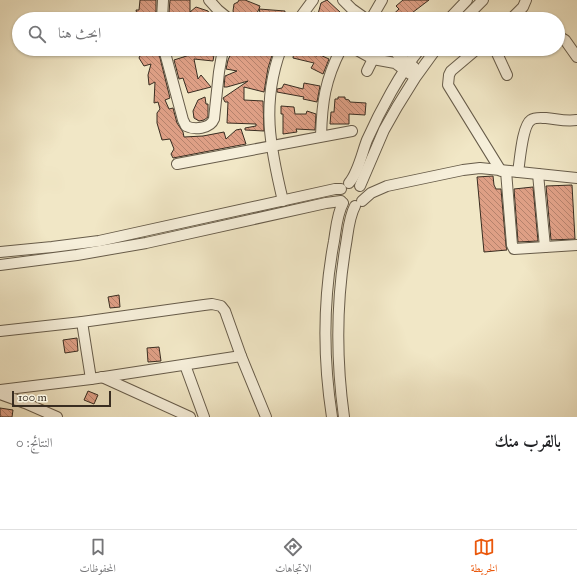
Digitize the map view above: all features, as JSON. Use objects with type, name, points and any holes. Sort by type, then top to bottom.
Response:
[{"type":"street","points":[[163,12],[164,0]]},
{"type":"street","points":[[209,0],[220,12]]},
{"type":"street","points":[[304,12],[313,0]]},
{"type":"street","points":[[343,0],[356,12]]},
{"type":"street","points":[[375,12],[382,0]]},
{"type":"street","points":[[455,12],[467,0]]},
{"type":"street","points":[[471,12],[483,0]]},
{"type":"street","points":[[519,12],[526,0]]},
{"type":"street","points":[[565,41],[577,57]]},
{"type":"street","points":[[166,56],[183,120],[186,126],[193,128],[211,124],[214,120],[218,72],[221,56]]},
{"type":"street","points":[[279,56],[270,90],[269,116],[270,146],[283,201]]},
{"type":"street","points":[[321,136],[323,99],[332,67],[338,56]]},
{"type":"street","points":[[368,56],[373,59],[387,61],[407,67],[417,74]]},
{"type":"street","points":[[387,61],[390,56]]},
{"type":"street","points":[[399,56],[407,67]]},
{"type":"street","points":[[332,417],[326,353],[326,310],[330,263],[342,202],[340,195],[345,186],[354,177],[379,115],[415,56]]},
{"type":"street","points":[[344,417],[338,356],[338,306],[347,235],[358,203],[363,196],[360,187],[384,130],[417,74],[431,56]]},
{"type":"street","points":[[469,56],[449,75],[448,85],[504,171],[513,248],[516,250],[577,245]]},
{"type":"street","points":[[499,56],[507,75]]},
{"type":"street","points":[[367,71],[373,59]]},
{"type":"street","points":[[518,172],[525,130],[531,120],[536,118],[568,121],[577,120]]},
{"type":"street","points":[[177,164],[352,131]]},
{"type":"street","points":[[0,252],[98,241],[345,186],[357,184],[360,187],[387,186],[463,170],[480,168],[577,178]]},
{"type":"street","points":[[538,174],[545,248]]},
{"type":"street","points":[[0,266],[146,243],[326,202],[342,202],[348,206],[358,203],[371,193],[387,186]]},
{"type":"street","points":[[0,332],[197,306],[218,305],[225,311],[241,356],[266,417]]},
{"type":"street","points":[[82,322],[91,379]]},
{"type":"street","points":[[0,390],[91,379],[241,356]]},
{"type":"street","points":[[185,365],[204,417]]},
{"type":"street","points":[[102,377],[190,417]]},
{"type":"street","points":[[0,394],[57,417]]},
{"type":"building","points":[[140,0],[156,0],[156,12],[136,12],[136,10],[139,10]]},
{"type":"building","points":[[170,0],[190,0],[190,12],[169,12]]},
{"type":"building","points":[[239,0],[245,0],[260,6],[258,12],[233,12],[234,4]]},
{"type":"building","points":[[327,0],[340,12],[319,12],[321,3]]},
{"type":"building","points":[[403,0],[429,0],[413,12],[396,12],[399,9],[396,6]]},
{"type":"building","points":[[196,7],[208,12],[190,12]]},
{"type":"building","points":[[259,9],[285,11],[285,12],[260,12]]},
{"type":"building","points":[[140,56],[160,56],[170,98],[165,100],[169,109],[173,108],[177,123],[183,132],[184,137],[203,136],[224,132],[226,139],[236,130],[241,129],[246,144],[173,158],[171,154],[174,149],[170,139],[162,140],[157,123],[157,113],[160,109],[158,102],[154,103],[155,82],[149,85],[148,75],[151,64],[144,66],[139,58]]},
{"type":"building","points":[[187,56],[214,56],[213,61],[194,59],[198,79],[201,75],[211,87],[188,93],[183,78],[179,79],[174,60]]},
{"type":"building","points":[[230,56],[272,56],[264,92],[244,87],[244,100],[263,101],[264,131],[245,130],[245,128],[256,126],[256,124],[227,123],[228,102],[225,102],[223,98],[248,81],[224,87],[225,76],[237,71],[226,69]]},
{"type":"building","points":[[293,56],[322,56],[329,59],[323,74],[311,68],[314,63],[293,58]]},
{"type":"building","points":[[304,83],[320,86],[317,102],[303,99],[304,97],[277,92],[277,89],[282,88],[284,84],[303,89]]},
{"type":"building","points":[[205,97],[206,104],[208,104],[208,117],[199,121],[194,118],[193,111],[198,100]]},
{"type":"building","points":[[338,97],[345,97],[345,99],[349,100],[350,102],[366,103],[365,115],[349,114],[349,124],[330,124],[331,112],[334,112],[335,99],[338,99]]},
{"type":"building","points":[[281,106],[294,107],[295,114],[306,114],[307,111],[316,114],[315,130],[296,129],[297,132],[283,134],[283,114],[281,114]]},
{"type":"building","points":[[493,176],[496,189],[501,189],[507,250],[484,252],[477,177]]},
{"type":"building","points":[[572,185],[575,239],[551,240],[546,186]]},
{"type":"building","points":[[533,187],[538,241],[518,242],[514,189]]},
{"type":"building","points":[[119,295],[120,307],[110,308],[108,297]]},
{"type":"building","points":[[77,338],[78,351],[65,353],[63,340]]},
{"type":"building","points":[[159,347],[161,361],[148,362],[147,348]]},
{"type":"building","points":[[88,391],[98,395],[94,404],[84,400]]},
{"type":"building","points":[[0,408],[13,410],[12,417],[0,417]]}]
